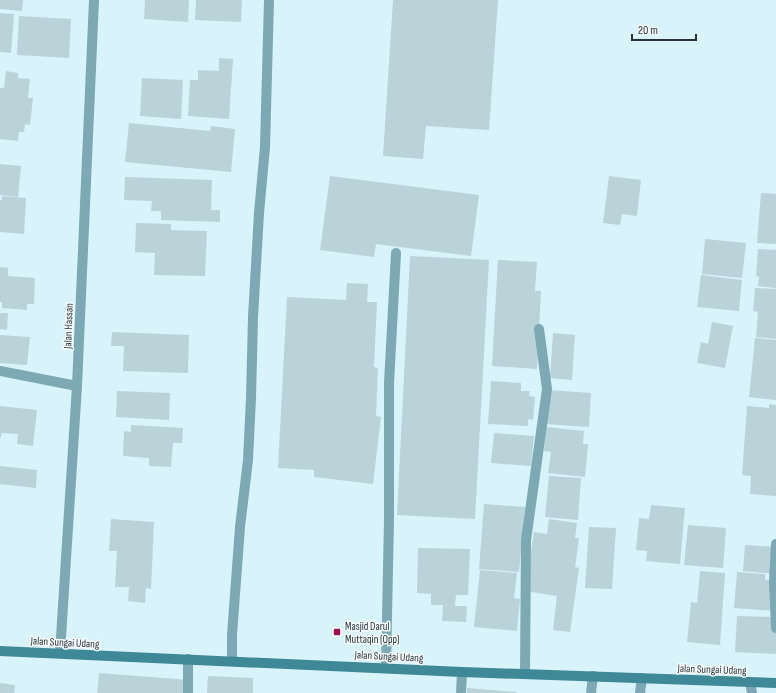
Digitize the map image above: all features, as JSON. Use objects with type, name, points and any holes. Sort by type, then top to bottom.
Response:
[{"type":"street","name":"Jalan Hassan","points":[[60,653],[77,386],[94,0]]},
{"type":"street","points":[[232,661],[232,635],[240,527],[248,460],[256,272],[265,148],[269,0]]},
{"type":"street","points":[[386,667],[390,519],[389,383],[396,253]]},
{"type":"street","points":[[525,673],[526,540],[547,388],[539,330]]},
{"type":"street","points":[[0,371],[77,386]]},
{"type":"street","points":[[776,544],[774,581],[776,628]]},
{"type":"street","name":"Jalan Sungai Udang","points":[[0,651],[386,667],[462,672],[525,673],[776,683]]},
{"type":"street","points":[[188,659],[188,693]]},
{"type":"street","points":[[460,693],[462,672]]},
{"type":"street","points":[[591,693],[593,676]]},
{"type":"street","points":[[640,693],[642,678]]},
{"type":"street","points":[[750,682],[752,693]]},
{"type":"building","points":[[0,0],[23,0],[22,11],[0,9]]},
{"type":"building","points":[[145,0],[189,0],[188,22],[144,19]]},
{"type":"building","points":[[196,0],[242,0],[241,22],[195,20]]},
{"type":"building","points":[[393,0],[498,0],[489,130],[426,126],[423,159],[383,156]]},
{"type":"building","points":[[0,13],[14,14],[11,53],[0,52]]},
{"type":"building","points":[[19,16],[71,19],[69,58],[17,55]]},
{"type":"building","points":[[219,58],[233,59],[229,119],[188,116],[190,80],[198,80],[198,70],[219,71]]},
{"type":"building","points":[[6,71],[18,73],[18,78],[30,79],[28,98],[33,98],[30,125],[25,124],[24,132],[19,132],[18,141],[0,139],[0,88],[4,88]]},
{"type":"building","points":[[142,78],[183,80],[181,119],[140,116]]},
{"type":"building","points":[[129,123],[210,131],[211,126],[235,129],[231,172],[125,162]]},
{"type":"building","points":[[0,164],[21,166],[18,197],[0,195]]},
{"type":"building","points":[[330,176],[479,195],[471,256],[376,244],[374,257],[320,250]]},
{"type":"building","points":[[609,176],[641,180],[637,216],[622,214],[620,225],[603,223]]},
{"type":"building","points":[[125,177],[212,180],[211,210],[220,210],[220,222],[161,220],[161,211],[151,211],[152,201],[124,200]]},
{"type":"building","points":[[761,193],[776,194],[776,244],[757,243]]},
{"type":"building","points":[[2,196],[26,198],[24,234],[0,232],[0,200],[2,200]]},
{"type":"building","points":[[136,223],[171,224],[171,230],[207,231],[205,276],[154,275],[155,253],[135,252]]},
{"type":"building","points":[[705,239],[746,243],[742,278],[702,274]]},
{"type":"building","points":[[758,249],[776,250],[776,288],[758,286],[759,277],[756,276]]},
{"type":"building","points":[[410,256],[489,260],[475,519],[397,515]]},
{"type":"building","points":[[498,260],[537,262],[535,291],[541,291],[537,369],[492,366]]},
{"type":"building","points":[[0,267],[8,268],[8,276],[35,278],[34,304],[27,304],[27,310],[2,308],[2,302],[0,302]]},
{"type":"building","points":[[701,275],[742,280],[739,311],[697,307]]},
{"type":"building","points":[[347,283],[368,284],[367,302],[377,302],[374,367],[378,368],[376,416],[381,417],[373,484],[314,477],[314,470],[278,468],[287,297],[346,300]]},
{"type":"building","points":[[755,288],[776,289],[776,339],[756,337],[758,312],[753,311]]},
{"type":"building","points":[[0,313],[8,313],[7,330],[0,329]]},
{"type":"building","points":[[712,322],[733,326],[725,368],[697,363],[701,342],[708,344]]},
{"type":"building","points":[[112,332],[189,335],[188,373],[123,371],[124,346],[111,346]]},
{"type":"building","points":[[553,333],[575,335],[572,380],[550,378]]},
{"type":"building","points":[[0,335],[30,337],[27,365],[0,363]]},
{"type":"building","points":[[755,338],[776,340],[776,400],[749,397]]},
{"type":"building","points":[[491,381],[521,383],[521,391],[530,391],[529,396],[535,397],[533,420],[528,419],[528,426],[488,424]]},
{"type":"building","points":[[548,390],[591,393],[589,427],[545,424]]},
{"type":"building","points":[[117,391],[170,393],[169,420],[116,417]]},
{"type":"building","points":[[769,404],[776,405],[776,496],[750,494],[751,476],[742,475],[747,406],[769,408]]},
{"type":"building","points":[[0,406],[37,410],[33,446],[17,444],[18,434],[2,433],[0,439]]},
{"type":"building","points":[[131,425],[183,428],[182,443],[173,443],[171,467],[149,466],[149,458],[123,456],[124,431],[131,432]]},
{"type":"building","points":[[546,427],[584,431],[583,444],[588,444],[585,477],[548,473],[551,452],[544,451]]},
{"type":"building","points":[[494,433],[534,436],[531,466],[491,463]]},
{"type":"building","points":[[0,466],[37,470],[36,488],[0,484]]},
{"type":"building","points":[[549,476],[581,478],[578,520],[545,517]]},
{"type":"building","points":[[484,504],[525,507],[519,572],[479,569]]},
{"type":"building","points":[[651,505],[685,508],[680,564],[646,561],[647,551],[636,550],[639,518],[649,519]]},
{"type":"building","points":[[111,519],[154,522],[151,589],[146,588],[145,603],[128,601],[129,587],[115,587],[117,551],[109,551]]},
{"type":"building","points":[[549,519],[577,523],[575,538],[579,538],[575,567],[579,568],[570,632],[553,630],[557,596],[525,591],[534,532],[547,534]]},
{"type":"building","points":[[688,525],[726,528],[723,568],[684,565]]},
{"type":"building","points":[[589,527],[616,528],[612,589],[585,588]]},
{"type":"building","points":[[745,545],[776,547],[776,574],[743,571]]},
{"type":"building","points":[[418,548],[470,549],[468,595],[456,595],[455,606],[467,606],[466,622],[442,621],[443,605],[431,605],[431,594],[417,593]]},
{"type":"building","points":[[480,570],[517,573],[514,598],[520,599],[517,631],[474,627]]},
{"type":"building","points":[[700,571],[725,573],[720,645],[687,642],[691,602],[697,603]]},
{"type":"building","points":[[737,572],[765,574],[765,580],[776,580],[776,611],[734,608]]},
{"type":"building","points":[[737,616],[776,617],[776,654],[735,652]]},
{"type":"building","points":[[99,673],[189,680],[188,693],[97,693]]},
{"type":"building","points":[[208,676],[253,678],[253,693],[207,693]]},
{"type":"building","points":[[0,683],[15,685],[14,693],[0,693]]},
{"type":"building","points":[[467,688],[517,692],[517,693],[467,693]]},
{"type":"place","name":"Masjid Darul Muttaqin (Opp)","points":[[337,632]]}]
